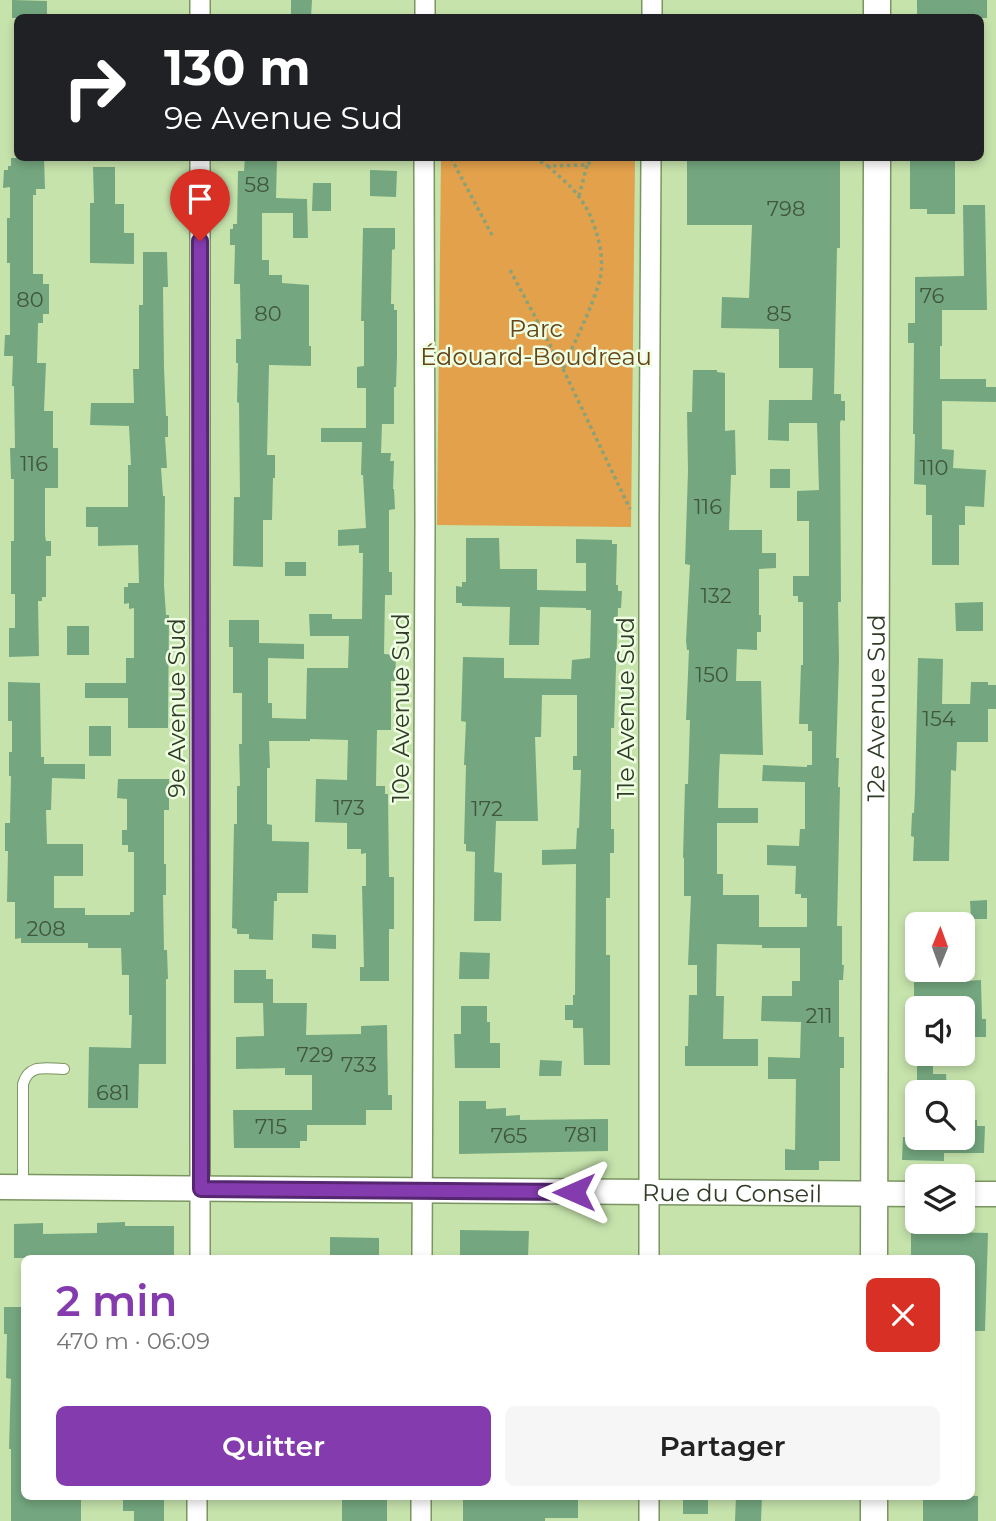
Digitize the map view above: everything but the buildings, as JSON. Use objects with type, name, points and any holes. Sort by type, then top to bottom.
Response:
[{"type":"main road","name":"12e Avenue Sud","points":[[874,1255],[877,161]]},
{"type":"main road","points":[[874,1500],[874,1521]]},
{"type":"street","name":"9e Avenue Sud","points":[[200,161],[200,1255]]},
{"type":"street","name":"10e Avenue Sud","points":[[422,1255],[425,161]]},
{"type":"street","name":"11e Avenue Sud","points":[[649,1255],[651,161]]},
{"type":"street","name":"Rue du Conseil","points":[[11,1187],[905,1194]]},
{"type":"street","points":[[975,1194],[996,1194]]},
{"type":"street","points":[[197,1500],[197,1521]]},
{"type":"street","points":[[421,1500],[421,1521]]},
{"type":"street","points":[[649,1500],[649,1521]]},
{"type":"lane","points":[[11,1187],[25,1076],[35,1069],[64,1069]]},
{"type":"path","points":[[453,161],[492,234]]},
{"type":"path","points":[[539,161],[579,196],[598,238],[600,277],[563,369]]},
{"type":"path","points":[[579,196],[587,165],[592,161]]},
{"type":"path","points":[[548,166],[587,165]]},
{"type":"path","points":[[510,270],[563,369],[631,511],[649,512]]},
{"type":"green space","name":"Parc Édouard-Boudreau","points":[[441,161],[635,161],[631,527],[437,525]]},
{"type":"route","points":[[200,241],[201,1189],[574,1192]]}]
